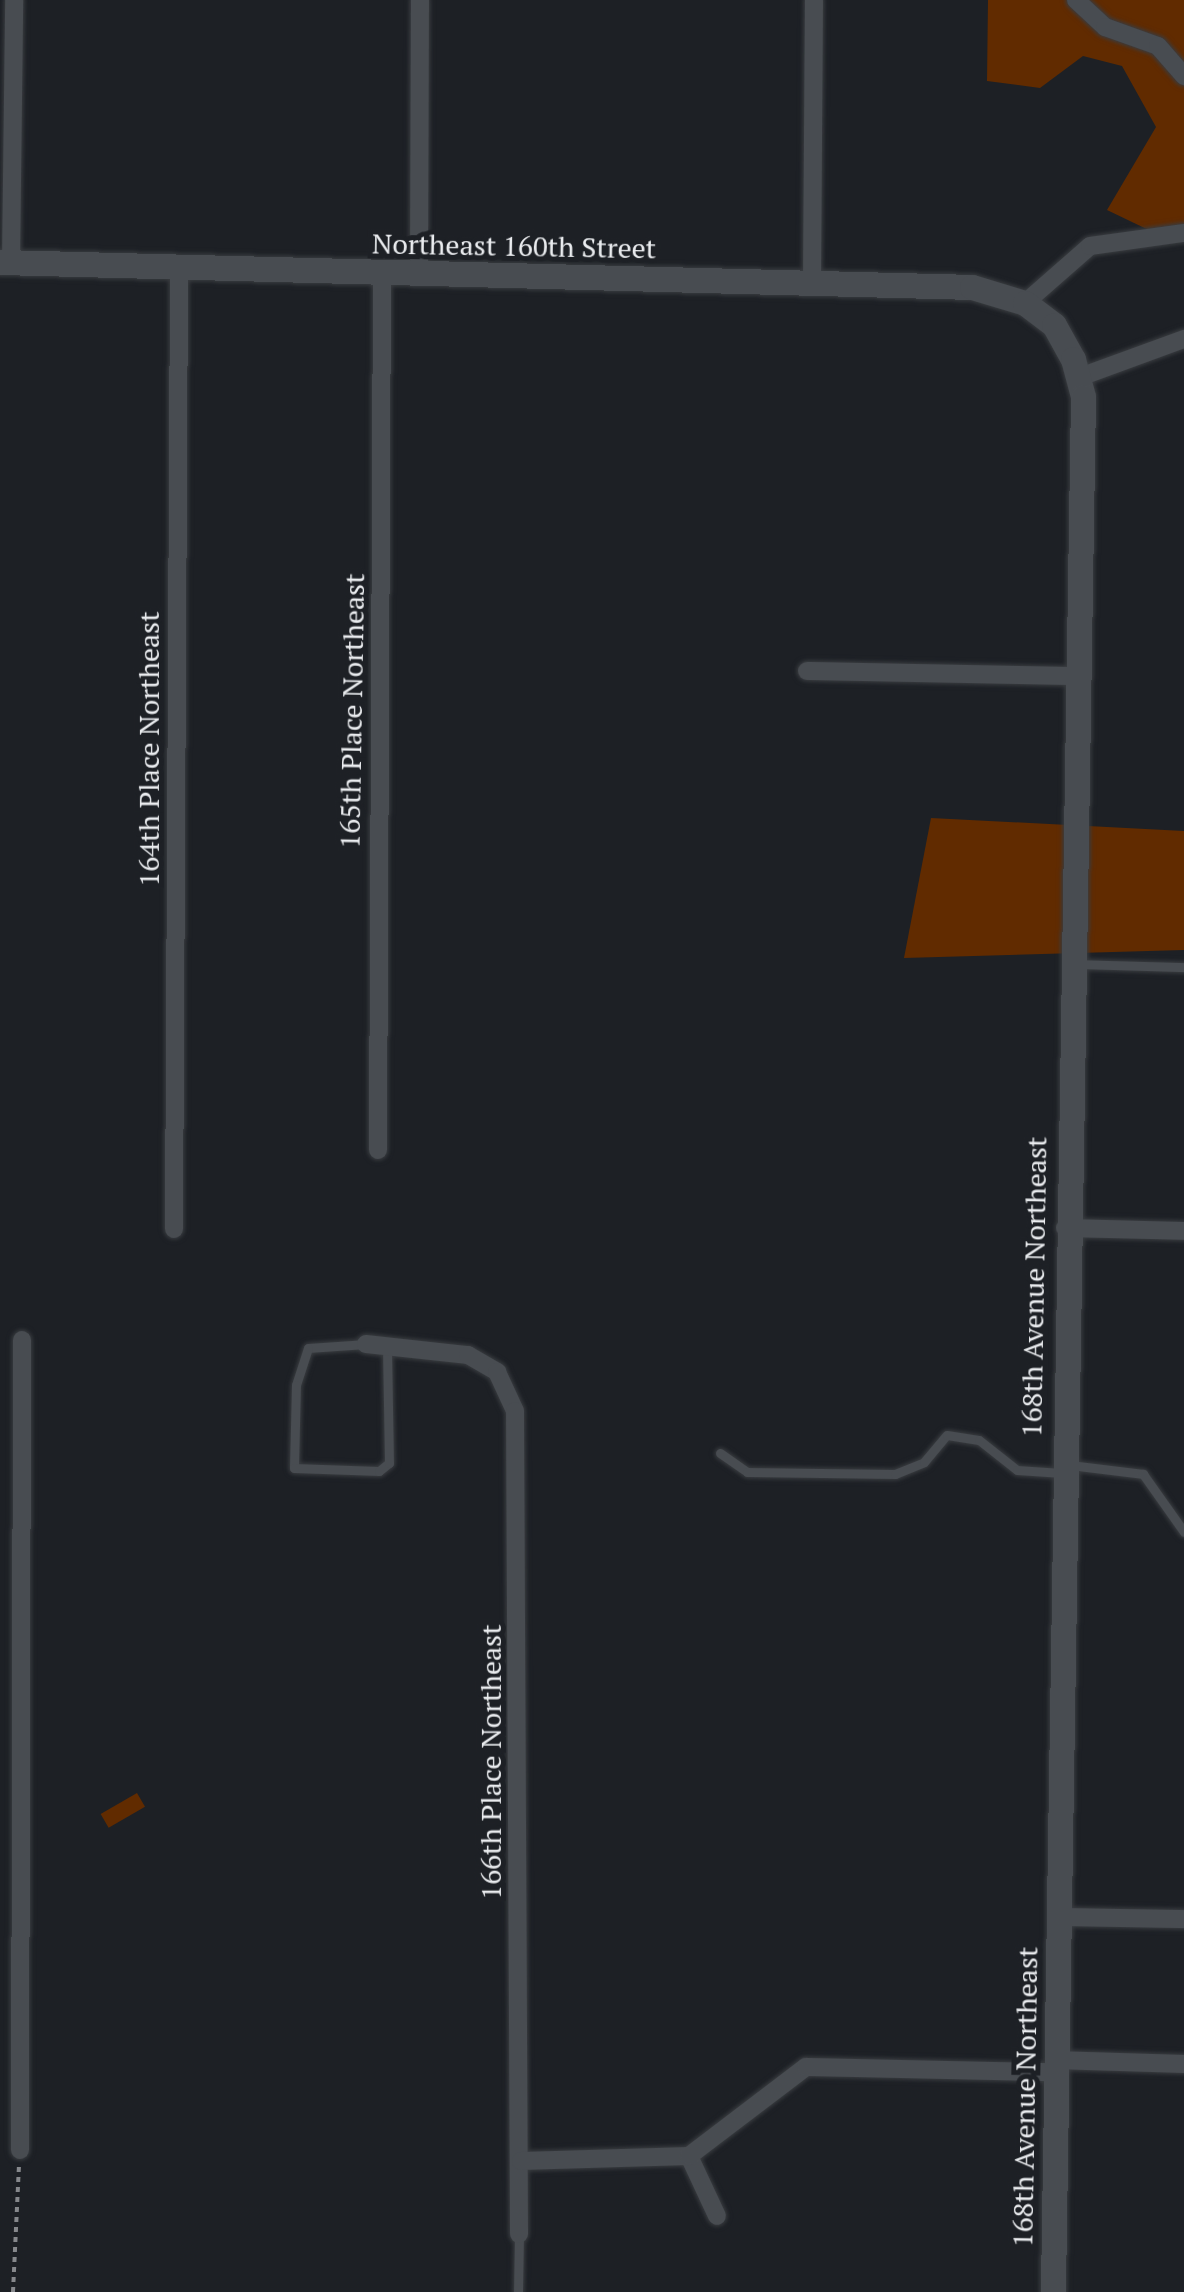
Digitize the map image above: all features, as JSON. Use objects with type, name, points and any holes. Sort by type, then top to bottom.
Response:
[{"type":"street","points":[[6,262],[14,0]]},
{"type":"street","points":[[419,272],[420,0]]},
{"type":"street","points":[[812,283],[814,0]]},
{"type":"street","points":[[1076,0],[1104,27],[1158,46],[1184,76]]},
{"type":"street","points":[[1025,303],[1090,246],[1184,233]]},
{"type":"street","name":"Northeast 160th Street","points":[[6,262],[179,270],[419,272],[972,287],[1025,303]]},
{"type":"street","name":"164th Place Northeast","points":[[174,1229],[179,270]]},
{"type":"street","name":"165th Place Northeast","points":[[378,1150],[382,273]]},
{"type":"street","name":"168th Avenue Northeast","points":[[1025,303],[1054,326],[1080,377],[1068,964],[1053,2292]]},
{"type":"street","points":[[1080,377],[1184,339]]},
{"type":"street","points":[[807,670],[1074,676]]},
{"type":"street","points":[[1065,1228],[1184,1231]]},
{"type":"street","points":[[20,2150],[9,1869],[22,1340]]},
{"type":"street","name":"166th Place Northeast","points":[[366,1344],[468,1354],[496,1372],[515,1411],[519,2234]]},
{"type":"street","points":[[1058,1917],[1184,1919]]},
{"type":"street","points":[[521,2160],[689,2156],[806,2066],[1184,2064]]},
{"type":"street","points":[[689,2156],[718,2216]]},
{"type":"lane","points":[[1068,964],[1184,967]]},
{"type":"lane","points":[[366,1344],[308,1348],[296,1385],[294,1468],[380,1471],[389,1463],[387,1344]]},
{"type":"lane","points":[[720,1452],[747,1472],[895,1474],[924,1462],[947,1435],[979,1440],[1017,1470],[1134,1469],[1184,1532]]},
{"type":"lane","name":"166th Place Northeast","points":[[518,2292],[519,2234]]},
{"type":"path","points":[[13,2292],[20,2150]]},
{"type":"shaded area","points":[[988,0],[1184,0],[1184,233],[1157,234],[1107,210],[1156,127],[1122,66],[1083,56],[1040,88],[987,81]]},
{"type":"shaded area","points":[[931,818],[1184,831],[1184,950],[904,958]]},
{"type":"shaded area","points":[[137,1793],[145,1807],[109,1828],[101,1814]]}]
